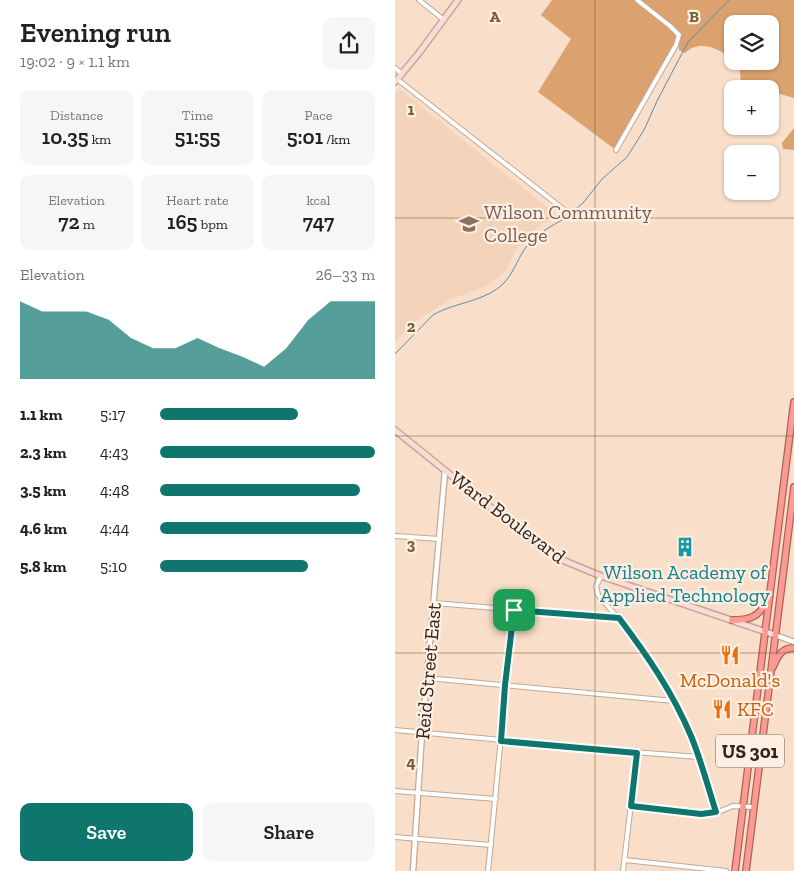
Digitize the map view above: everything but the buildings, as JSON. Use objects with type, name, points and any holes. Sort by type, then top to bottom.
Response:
[{"type":"highway","name":"US 301","points":[[735,871],[794,402]]},
{"type":"highway","name":"US 301","points":[[746,871],[794,487]]},
{"type":"highway","points":[[732,620],[747,619],[758,615],[769,596]]},
{"type":"highway","points":[[770,676],[780,653],[786,649],[794,648]]},
{"type":"main road","points":[[396,81],[458,0]]},
{"type":"main road","name":"Ward Boulevard","points":[[395,430],[536,542],[560,558],[601,576],[775,635]]},
{"type":"street","points":[[419,0],[444,20]]},
{"type":"street","points":[[616,150],[676,45],[679,35],[637,0]]},
{"type":"street","points":[[395,68],[402,74]]},
{"type":"street","points":[[396,81],[572,216]]},
{"type":"street","name":"Reid Street East","points":[[413,871],[422,733],[445,471]]},
{"type":"street","points":[[395,536],[440,539]]},
{"type":"street","points":[[601,576],[596,590],[651,661],[674,701],[699,757],[716,812]]},
{"type":"street","points":[[434,603],[619,618]]},
{"type":"street","points":[[488,871],[496,800],[505,685],[514,610]]},
{"type":"street","points":[[775,635],[794,642]]},
{"type":"street","points":[[427,678],[674,701]]},
{"type":"street","points":[[395,730],[501,741],[699,757]]},
{"type":"street","points":[[623,871],[637,753]]},
{"type":"street","points":[[395,791],[496,800]]},
{"type":"street","points":[[631,806],[701,814],[716,812],[733,806],[753,807]]},
{"type":"street","points":[[395,837],[491,845]]},
{"type":"street","points":[[625,860],[725,871]]},
{"type":"shaded area","points":[[552,0],[794,0],[794,98],[779,94],[779,80],[740,80],[739,70],[779,70],[779,15],[724,15],[724,54],[703,46],[691,49],[685,53],[679,50],[679,45],[616,150],[538,92],[571,39],[541,15]]},
{"type":"shaded area","name":"Wilson Community College","points":[[399,89],[556,214],[531,233],[517,248],[506,271],[487,286],[451,299],[417,320],[395,341],[395,93]]},
{"type":"shaded area","points":[[794,128],[794,150],[783,149],[782,143]]},
{"type":"waterway","points":[[572,212],[583,203],[602,179],[627,157],[644,130],[688,42],[729,0]]},
{"type":"waterway","points":[[395,354],[433,315],[488,294],[504,283],[532,240],[567,217]]},
{"type":"place","name":"Wilson Community College","points":[[469,224]]},
{"type":"place","name":"Wilson Academy of Applied Technology","points":[[685,547]]},
{"type":"place","name":"McDonald's","points":[[730,655]]},
{"type":"place","name":"KFC","points":[[722,709]]},
{"type":"route","points":[[514,610],[619,618],[655,667],[678,707],[699,757],[716,812],[701,814],[631,806],[637,753],[501,741],[505,685],[514,610]]}]
